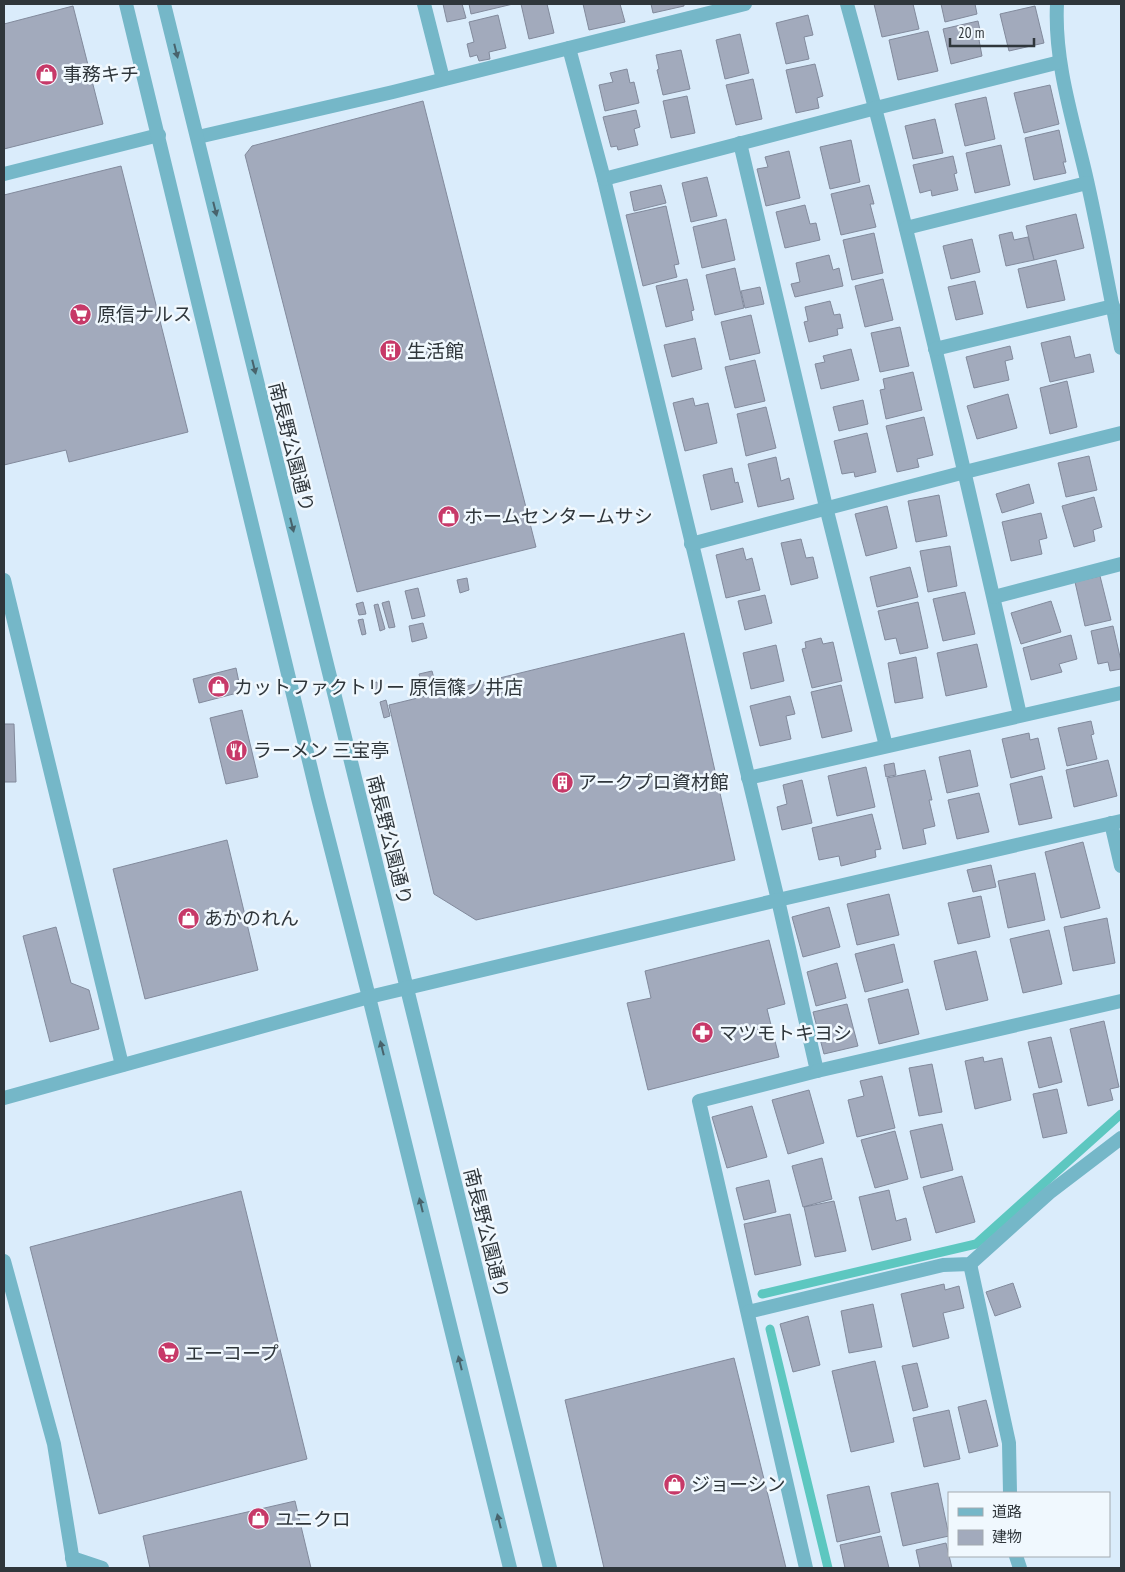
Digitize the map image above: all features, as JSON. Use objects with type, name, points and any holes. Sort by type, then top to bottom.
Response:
[{"type":"street","points":[[126,4],[311,769],[510,1568]]},
{"type":"street","name":"南長野公園通り","points":[[164,4],[550,1568]]},
{"type":"street","points":[[424,4],[443,79]]},
{"type":"street","points":[[198,137],[569,48],[727,6],[745,4]]},
{"type":"street","points":[[847,4],[876,108],[906,228],[965,472],[1020,715]]},
{"type":"street","points":[[1057,4],[1056,26],[1060,62],[1121,348]]},
{"type":"street","points":[[569,48],[604,179],[778,900],[817,1071]]},
{"type":"street","points":[[604,179],[1060,62]]},
{"type":"street","points":[[4,174],[159,135]]},
{"type":"street","points":[[740,143],[826,507],[886,746]]},
{"type":"street","points":[[906,228],[1087,183]]},
{"type":"street","points":[[935,348],[1113,306]]},
{"type":"street","points":[[691,544],[826,507],[1121,433]]},
{"type":"street","points":[[994,597],[1121,564]]},
{"type":"street","points":[[4,580],[122,1065]]},
{"type":"street","points":[[748,778],[1121,693]]},
{"type":"street","points":[[4,1098],[369,997],[1116,822],[1121,866]]},
{"type":"street","points":[[806,1568],[699,1101],[817,1071],[1121,1001]]},
{"type":"street","points":[[748,1312],[942,1265],[970,1264],[1049,1193],[1121,1138]]},
{"type":"street","points":[[4,1261],[54,1444],[73,1563],[102,1568]]},
{"type":"street","points":[[970,1264],[1009,1443],[1010,1492]]},
{"type":"building","points":[[443,4],[462,4],[466,18],[447,22]]},
{"type":"building","points":[[469,4],[513,4],[471,14]]},
{"type":"building","points":[[521,4],[547,4],[554,33],[529,39]]},
{"type":"building","points":[[583,4],[620,4],[625,22],[589,30]]},
{"type":"building","points":[[651,4],[684,4],[684,6],[653,13]]},
{"type":"building","points":[[874,4],[913,4],[919,29],[882,37]]},
{"type":"building","points":[[941,4],[975,4],[977,14],[945,22]]},
{"type":"building","name":"事務キチ","points":[[73,6],[103,124],[4,149],[4,24]]},
{"type":"building","points":[[1035,6],[1044,43],[1009,51],[1000,14]]},
{"type":"building","points":[[498,15],[506,48],[489,52],[490,59],[479,61],[477,55],[470,57],[467,44],[474,42],[469,22]]},
{"type":"building","points":[[808,15],[813,35],[804,37],[809,59],[786,64],[776,23]]},
{"type":"building","points":[[978,21],[982,39],[979,40],[982,56],[951,64],[943,29]]},
{"type":"building","points":[[928,31],[938,71],[898,80],[889,40]]},
{"type":"building","points":[[740,34],[749,73],[725,79],[716,40]]},
{"type":"building","points":[[681,50],[690,89],[663,95],[657,70],[659,69],[656,55]]},
{"type":"building","points":[[815,64],[823,96],[817,98],[819,108],[796,113],[786,70]]},
{"type":"building","points":[[627,69],[630,83],[634,82],[639,103],[605,111],[599,85],[613,82],[610,73]]},
{"type":"building","points":[[753,79],[762,119],[736,125],[726,85]]},
{"type":"building","points":[[1050,85],[1059,124],[1024,133],[1014,93]]},
{"type":"building","points":[[687,96],[695,133],[671,138],[663,101]]},
{"type":"building","points":[[986,97],[995,139],[965,146],[955,104]]},
{"type":"building","name":"生活館","points":[[423,101],[536,547],[357,592],[245,155],[252,146]]},
{"type":"building","points":[[636,110],[640,127],[634,129],[638,145],[618,150],[617,146],[611,147],[603,117]]},
{"type":"building","points":[[935,119],[943,153],[913,159],[905,126]]},
{"type":"building","points":[[1059,130],[1066,162],[1063,162],[1066,173],[1034,180],[1025,138]]},
{"type":"building","points":[[851,140],[860,182],[830,189],[820,147]]},
{"type":"building","points":[[1001,145],[1010,185],[975,193],[966,153]]},
{"type":"building","points":[[789,151],[800,198],[766,206],[757,169],[768,167],[765,157]]},
{"type":"building","points":[[953,156],[957,173],[954,174],[958,190],[932,196],[931,190],[920,193],[913,165]]},
{"type":"building","name":"原信ナルス","points":[[121,166],[188,432],[69,462],[66,450],[4,465],[4,195]]},
{"type":"building","points":[[707,177],[717,216],[691,222],[682,183]]},
{"type":"building","points":[[661,185],[666,203],[634,211],[630,192]]},
{"type":"building","points":[[869,185],[874,204],[870,204],[876,227],[841,235],[831,194]]},
{"type":"building","points":[[805,205],[810,224],[816,223],[820,240],[785,248],[776,212]]},
{"type":"building","points":[[666,206],[679,264],[674,265],[677,277],[643,286],[626,215]]},
{"type":"building","points":[[1076,214],[1084,248],[1034,260],[1026,226]]},
{"type":"building","points":[[726,219],[735,260],[702,268],[693,227]]},
{"type":"building","points":[[1012,232],[1014,240],[1028,237],[1034,260],[1006,266],[999,235]]},
{"type":"building","points":[[874,233],[883,273],[852,280],[843,240]]},
{"type":"building","points":[[972,239],[980,272],[951,279],[943,246]]},
{"type":"building","points":[[829,255],[833,270],[839,268],[843,286],[795,297],[791,284],[800,282],[796,263]]},
{"type":"building","points":[[1056,260],[1065,300],[1027,308],[1018,269]]},
{"type":"building","points":[[735,268],[744,308],[715,315],[706,275]]},
{"type":"building","points":[[687,279],[694,310],[691,311],[693,320],[666,327],[656,286]]},
{"type":"building","points":[[883,279],[893,320],[865,327],[855,286]]},
{"type":"building","points":[[975,281],[983,314],[956,320],[948,287]]},
{"type":"building","points":[[760,287],[764,304],[745,308],[741,291]]},
{"type":"building","points":[[830,301],[834,315],[840,314],[843,328],[837,329],[838,335],[809,342],[804,322],[808,321],[805,307]]},
{"type":"building","points":[[751,315],[760,353],[730,360],[721,322]]},
{"type":"building","points":[[900,327],[909,366],[880,372],[871,333]]},
{"type":"building","points":[[1070,336],[1075,358],[1090,354],[1094,372],[1050,382],[1041,343]]},
{"type":"building","points":[[695,338],[702,369],[672,377],[664,345]]},
{"type":"building","points":[[1010,346],[1013,359],[1005,361],[1009,380],[974,388],[966,357]]},
{"type":"building","points":[[851,349],[859,380],[821,389],[815,364],[825,362],[823,356]]},
{"type":"building","points":[[755,360],[765,401],[735,408],[725,367]]},
{"type":"building","points":[[913,372],[922,410],[886,419],[880,390],[885,389],[883,379]]},
{"type":"building","points":[[1067,381],[1077,427],[1050,434],[1040,388]]},
{"type":"building","points":[[1008,394],[1017,428],[977,439],[967,406]]},
{"type":"building","points":[[693,398],[695,406],[708,403],[717,443],[685,451],[673,403]]},
{"type":"building","points":[[863,400],[868,424],[839,431],[833,407]]},
{"type":"building","points":[[766,407],[776,448],[746,456],[737,414]]},
{"type":"building","points":[[924,417],[933,455],[917,459],[919,467],[897,472],[886,426]]},
{"type":"building","points":[[867,433],[876,472],[855,477],[854,472],[842,474],[834,441]]},
{"type":"building","points":[[1089,456],[1097,490],[1066,497],[1058,463]]},
{"type":"building","points":[[776,457],[781,481],[789,478],[794,499],[758,507],[748,464]]},
{"type":"building","points":[[732,468],[735,483],[738,482],[743,502],[711,510],[703,475]]},
{"type":"building","points":[[1029,484],[1034,503],[1002,513],[996,494]]},
{"type":"building","points":[[939,495],[947,536],[916,542],[908,501]]},
{"type":"building","points":[[1094,497],[1102,527],[1093,530],[1095,541],[1074,547],[1062,506]]},
{"type":"building","points":[[887,506],[897,548],[866,556],[855,514]]},
{"type":"building","points":[[1041,513],[1047,538],[1039,540],[1042,554],[1011,561],[1002,522]]},
{"type":"building","points":[[801,539],[806,558],[813,557],[818,578],[791,585],[781,543]]},
{"type":"building","points":[[950,546],[957,586],[928,592],[920,551]]},
{"type":"building","points":[[743,548],[746,560],[752,558],[760,590],[726,598],[716,555]]},
{"type":"building","points":[[910,567],[918,597],[877,607],[870,577]]},
{"type":"building","points":[[1100,576],[1111,620],[1085,626],[1075,582]]},
{"type":"building","points":[[467,578],[469,590],[460,593],[457,580]]},
{"type":"building","points":[[418,588],[425,616],[412,619],[405,591]]},
{"type":"building","points":[[965,592],[975,634],[943,641],[933,599]]},
{"type":"building","points":[[765,595],[772,623],[745,630],[738,601]]},
{"type":"building","points":[[389,601],[395,627],[389,628],[382,603]]},
{"type":"building","points":[[1051,601],[1061,632],[1021,644],[1011,613]]},
{"type":"building","points":[[363,602],[366,614],[359,615],[356,604]]},
{"type":"building","points":[[918,602],[928,648],[900,654],[896,638],[885,640],[878,611]]},
{"type":"building","points":[[378,604],[385,629],[380,631],[374,605]]},
{"type":"building","points":[[363,619],[366,634],[362,635],[358,620]]},
{"type":"building","points":[[423,623],[427,638],[412,642],[409,626]]},
{"type":"building","points":[[1113,626],[1121,669],[1110,671],[1108,662],[1098,664],[1091,631]]},
{"type":"building","name":"アークプロ資材館","points":[[684,633],[735,860],[476,920],[434,894],[389,705]]},
{"type":"building","points":[[1071,635],[1077,659],[1059,664],[1062,672],[1031,680],[1023,648]]},
{"type":"building","points":[[821,638],[823,644],[833,642],[842,681],[812,688],[802,649],[806,648],[805,642]]},
{"type":"building","points":[[977,644],[987,687],[946,696],[937,653]]},
{"type":"building","points":[[776,645],[784,681],[751,689],[743,653]]},
{"type":"building","points":[[916,657],[923,698],[895,703],[888,663]]},
{"type":"building","points":[[236,668],[241,692],[199,703],[193,679]]},
{"type":"building","points":[[432,671],[436,686],[423,689],[419,674]]},
{"type":"building","points":[[377,682],[381,694],[376,695],[373,683]]},
{"type":"building","points":[[841,685],[852,731],[822,738],[811,692]]},
{"type":"building","points":[[790,696],[795,714],[786,716],[791,739],[760,746],[750,706]]},
{"type":"building","points":[[386,700],[390,716],[384,718],[380,702]]},
{"type":"building","points":[[242,710],[258,777],[226,784],[210,718]]},
{"type":"building","points":[[1091,721],[1094,734],[1091,735],[1097,759],[1067,766],[1058,728]]},
{"type":"building","points":[[4,724],[14,724],[16,782],[4,782]]},
{"type":"building","points":[[1029,733],[1030,740],[1038,738],[1045,769],[1011,778],[1002,739]]},
{"type":"building","points":[[970,750],[978,786],[947,793],[939,757]]},
{"type":"building","points":[[1108,760],[1117,796],[1074,807],[1066,770]]},
{"type":"building","points":[[894,763],[896,775],[886,777],[884,765]]},
{"type":"building","points":[[866,767],[875,807],[837,816],[828,776]]},
{"type":"building","points":[[925,770],[932,800],[929,800],[935,826],[923,829],[926,844],[903,849],[887,778]]},
{"type":"building","points":[[1042,776],[1052,818],[1019,825],[1010,784]]},
{"type":"building","points":[[802,780],[812,823],[782,830],[777,807],[787,804],[783,785]]},
{"type":"building","points":[[979,793],[989,832],[957,839],[948,800]]},
{"type":"building","points":[[872,814],[881,849],[875,850],[876,857],[841,866],[839,856],[819,860],[812,828]]},
{"type":"building","points":[[227,840],[258,970],[145,999],[113,869]]},
{"type":"building","points":[[1083,842],[1100,908],[1061,918],[1045,852]]},
{"type":"building","points":[[991,865],[996,887],[973,892],[967,870]]},
{"type":"building","points":[[1035,873],[1045,920],[1008,928],[998,881]]},
{"type":"building","points":[[889,894],[899,935],[857,945],[847,904]]},
{"type":"building","points":[[981,896],[990,937],[958,944],[948,903]]},
{"type":"building","points":[[829,907],[840,947],[803,957],[792,917]]},
{"type":"building","points":[[1107,918],[1115,963],[1073,971],[1064,927]]},
{"type":"building","points":[[56,927],[71,983],[89,990],[99,1029],[50,1042],[23,936]]},
{"type":"building","points":[[1049,930],[1062,984],[1023,993],[1010,939]]},
{"type":"building","name":"マツモトキヨシ","points":[[769,940],[785,1004],[767,1009],[779,1057],[648,1090],[627,1003],[651,998],[645,971]]},
{"type":"building","points":[[894,944],[903,982],[865,992],[855,954]]},
{"type":"building","points":[[976,951],[988,1000],[946,1010],[934,961]]},
{"type":"building","points":[[837,963],[846,998],[816,1006],[807,972]]},
{"type":"building","points":[[908,989],[919,1034],[879,1044],[868,999]]},
{"type":"building","points":[[847,1004],[858,1046],[824,1054],[813,1012]]},
{"type":"building","points":[[1104,1021],[1119,1087],[1110,1089],[1113,1100],[1088,1106],[1070,1029]]},
{"type":"building","points":[[1051,1037],[1062,1082],[1039,1088],[1028,1042]]},
{"type":"building","points":[[983,1057],[984,1062],[1002,1058],[1011,1100],[975,1109],[965,1061]]},
{"type":"building","points":[[932,1064],[942,1112],[919,1116],[909,1068]]},
{"type":"building","points":[[882,1076],[895,1128],[857,1137],[848,1100],[864,1096],[860,1081]]},
{"type":"building","points":[[1057,1089],[1067,1133],[1043,1138],[1033,1094]]},
{"type":"building","points":[[809,1090],[824,1143],[788,1154],[772,1100]]},
{"type":"building","points":[[752,1106],[767,1157],[727,1168],[712,1117]]},
{"type":"building","points":[[942,1124],[953,1170],[921,1178],[910,1131]]},
{"type":"building","points":[[895,1131],[908,1179],[875,1188],[861,1140]]},
{"type":"building","points":[[822,1158],[832,1199],[803,1207],[792,1166]]},
{"type":"building","points":[[962,1176],[975,1222],[936,1233],[923,1187]]},
{"type":"building","points":[[769,1180],[776,1212],[744,1220],[736,1188]]},
{"type":"building","points":[[889,1190],[896,1221],[906,1218],[911,1240],[872,1250],[859,1197]]},
{"type":"building","name":"エーコープ","points":[[241,1191],[307,1459],[99,1514],[30,1247]]},
{"type":"building","points":[[834,1201],[846,1251],[815,1257],[804,1207]]},
{"type":"building","points":[[790,1214],[801,1265],[755,1275],[744,1224]]},
{"type":"building","points":[[1013,1283],[1021,1307],[995,1316],[986,1292]]},
{"type":"building","points":[[944,1284],[945,1290],[959,1286],[964,1308],[943,1313],[949,1338],[913,1347],[901,1294]]},
{"type":"building","points":[[873,1304],[882,1347],[849,1353],[841,1311]]},
{"type":"building","points":[[808,1316],[820,1365],[793,1372],[780,1324]]},
{"type":"building","name":"ジョーシン","points":[[734,1358],[786,1568],[604,1568],[565,1400]]},
{"type":"building","points":[[875,1361],[894,1442],[851,1452],[832,1371]]},
{"type":"building","points":[[917,1363],[928,1407],[913,1411],[902,1366]]},
{"type":"building","points":[[986,1400],[998,1446],[969,1453],[958,1407]]},
{"type":"building","points":[[949,1410],[960,1459],[924,1467],[913,1418]]},
{"type":"building","points":[[938,1483],[948,1536],[903,1546],[891,1493]]},
{"type":"building","points":[[869,1486],[880,1532],[837,1542],[827,1495]]},
{"type":"building","name":"ユニクロ","points":[[295,1501],[311,1568],[150,1568],[143,1536]]},
{"type":"building","points":[[881,1536],[889,1568],[845,1568],[840,1545]]},
{"type":"building","points":[[946,1543],[952,1568],[920,1568],[916,1550]]},
{"type":"waterway","points":[[762,1294],[976,1244],[1121,1114]]},
{"type":"waterway","points":[[770,1329],[828,1568]]},
{"type":"place","name":"事務キチ","points":[[47,74]]},
{"type":"place","name":"原信ナルス","points":[[81,314]]},
{"type":"place","name":"生活館","points":[[391,351]]},
{"type":"place","name":"ホームセンタームサシ","points":[[448,516]]},
{"type":"place","name":"カットファクトリー 原信篠ノ井店","points":[[218,687]]},
{"type":"place","name":"ラーメン 三宝亭","points":[[237,750]]},
{"type":"place","name":"アークプロ資材館","points":[[562,782]]},
{"type":"place","name":"あかのれん","points":[[188,918]]},
{"type":"place","name":"マツモトキヨシ","points":[[703,1033]]},
{"type":"place","name":"エーコープ","points":[[169,1353]]},
{"type":"place","name":"ジョーシン","points":[[675,1484]]},
{"type":"place","name":"ユニクロ","points":[[259,1519]]}]
